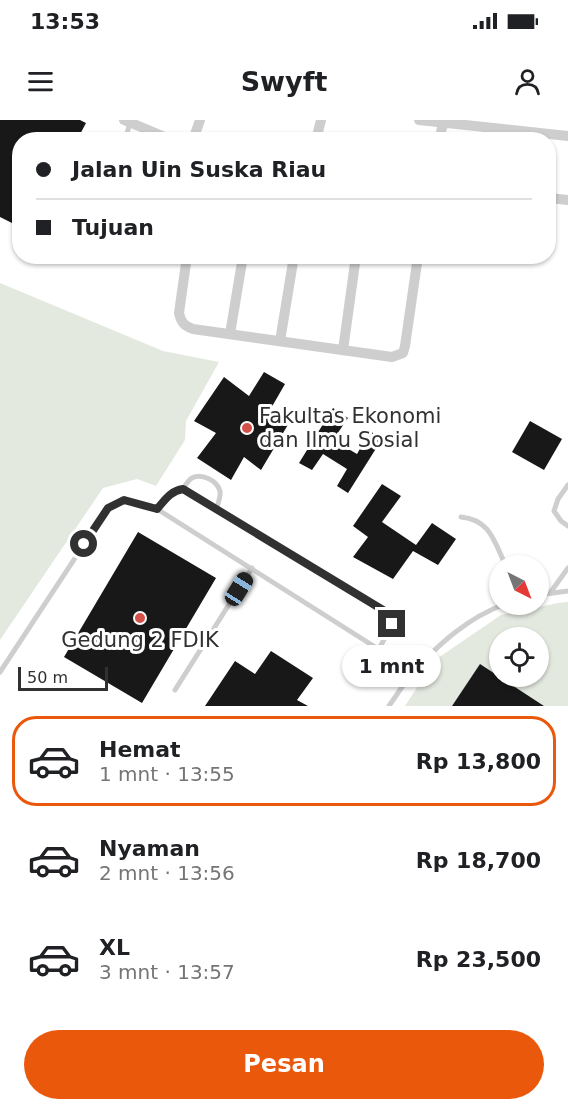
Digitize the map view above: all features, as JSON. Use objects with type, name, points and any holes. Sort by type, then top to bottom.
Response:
[{"type":"street","points":[[419,120],[532,132]]},
{"type":"street","points":[[127,121],[153,132]]},
{"type":"street","points":[[187,264],[179,313],[181,321],[193,329],[392,357],[403,353],[417,264]]},
{"type":"street","points":[[230,334],[242,264]]},
{"type":"street","points":[[280,341],[293,264]]},
{"type":"street","points":[[343,350],[355,264]]},
{"type":"lane","points":[[183,489],[190,479],[199,476],[208,478],[217,484],[221,493],[216,510]]},
{"type":"lane","points":[[568,485],[558,499],[554,511],[568,526]]},
{"type":"lane","points":[[157,509],[169,495],[176,490],[183,489],[383,610],[389,616],[392,624],[379,649]]},
{"type":"lane","points":[[0,672],[108,508],[124,500],[157,509],[413,671]]},
{"type":"lane","points":[[461,517],[472,518],[480,522],[488,530],[500,555]]},
{"type":"lane","points":[[175,690],[252,568]]},
{"type":"lane","points":[[550,593],[568,568]]},
{"type":"lane","points":[[550,593],[568,591]]},
{"type":"lane","points":[[389,706],[413,671],[443,641],[468,622],[489,611]]},
{"type":"shaded area","points":[[0,283],[163,351],[219,362],[186,421],[185,440],[156,486],[137,479],[103,488],[0,640]]},
{"type":"shaded area","points":[[568,602],[568,706],[405,706],[435,660],[501,615],[549,615],[549,605]]},
{"type":"building","points":[[0,120],[80,120],[86,123],[81,132],[12,132],[12,223],[0,217]]},
{"type":"building","name":"Fakultas Ekonomi dan Ilmu Sosial","points":[[264,372],[285,384],[270,410],[289,423],[261,470],[244,457],[231,480],[197,458],[216,433],[194,421],[224,377],[249,396]]},
{"type":"building","points":[[333,408],[348,418],[333,440],[357,454],[370,431],[382,439],[348,493],[337,486],[347,469],[323,454],[312,470],[299,463]]},
{"type":"building","points":[[530,421],[562,439],[544,470],[512,452]]},
{"type":"building","points":[[382,484],[401,496],[382,522],[416,545],[432,523],[456,539],[438,565],[413,551],[393,579],[353,557],[368,537],[353,526]]},
{"type":"building","name":"Gedung 2 FDIK","points":[[138,532],[216,578],[142,703],[64,657]]},
{"type":"building","points":[[271,651],[313,678],[297,700],[308,706],[205,706],[235,661],[255,674]]},
{"type":"building","points":[[480,664],[489,670],[489,687],[515,687],[544,706],[452,706]]},
{"type":"place","name":"Fakultas Ekonomi dan Ilmu Sosial","points":[[247,428]]},
{"type":"place","name":"Gedung 2 FDIK","points":[[140,618]]},
{"type":"route","points":[[84,544],[108,508],[124,500],[157,509],[169,495],[176,490],[183,489],[383,610],[389,616],[392,624]]}]
